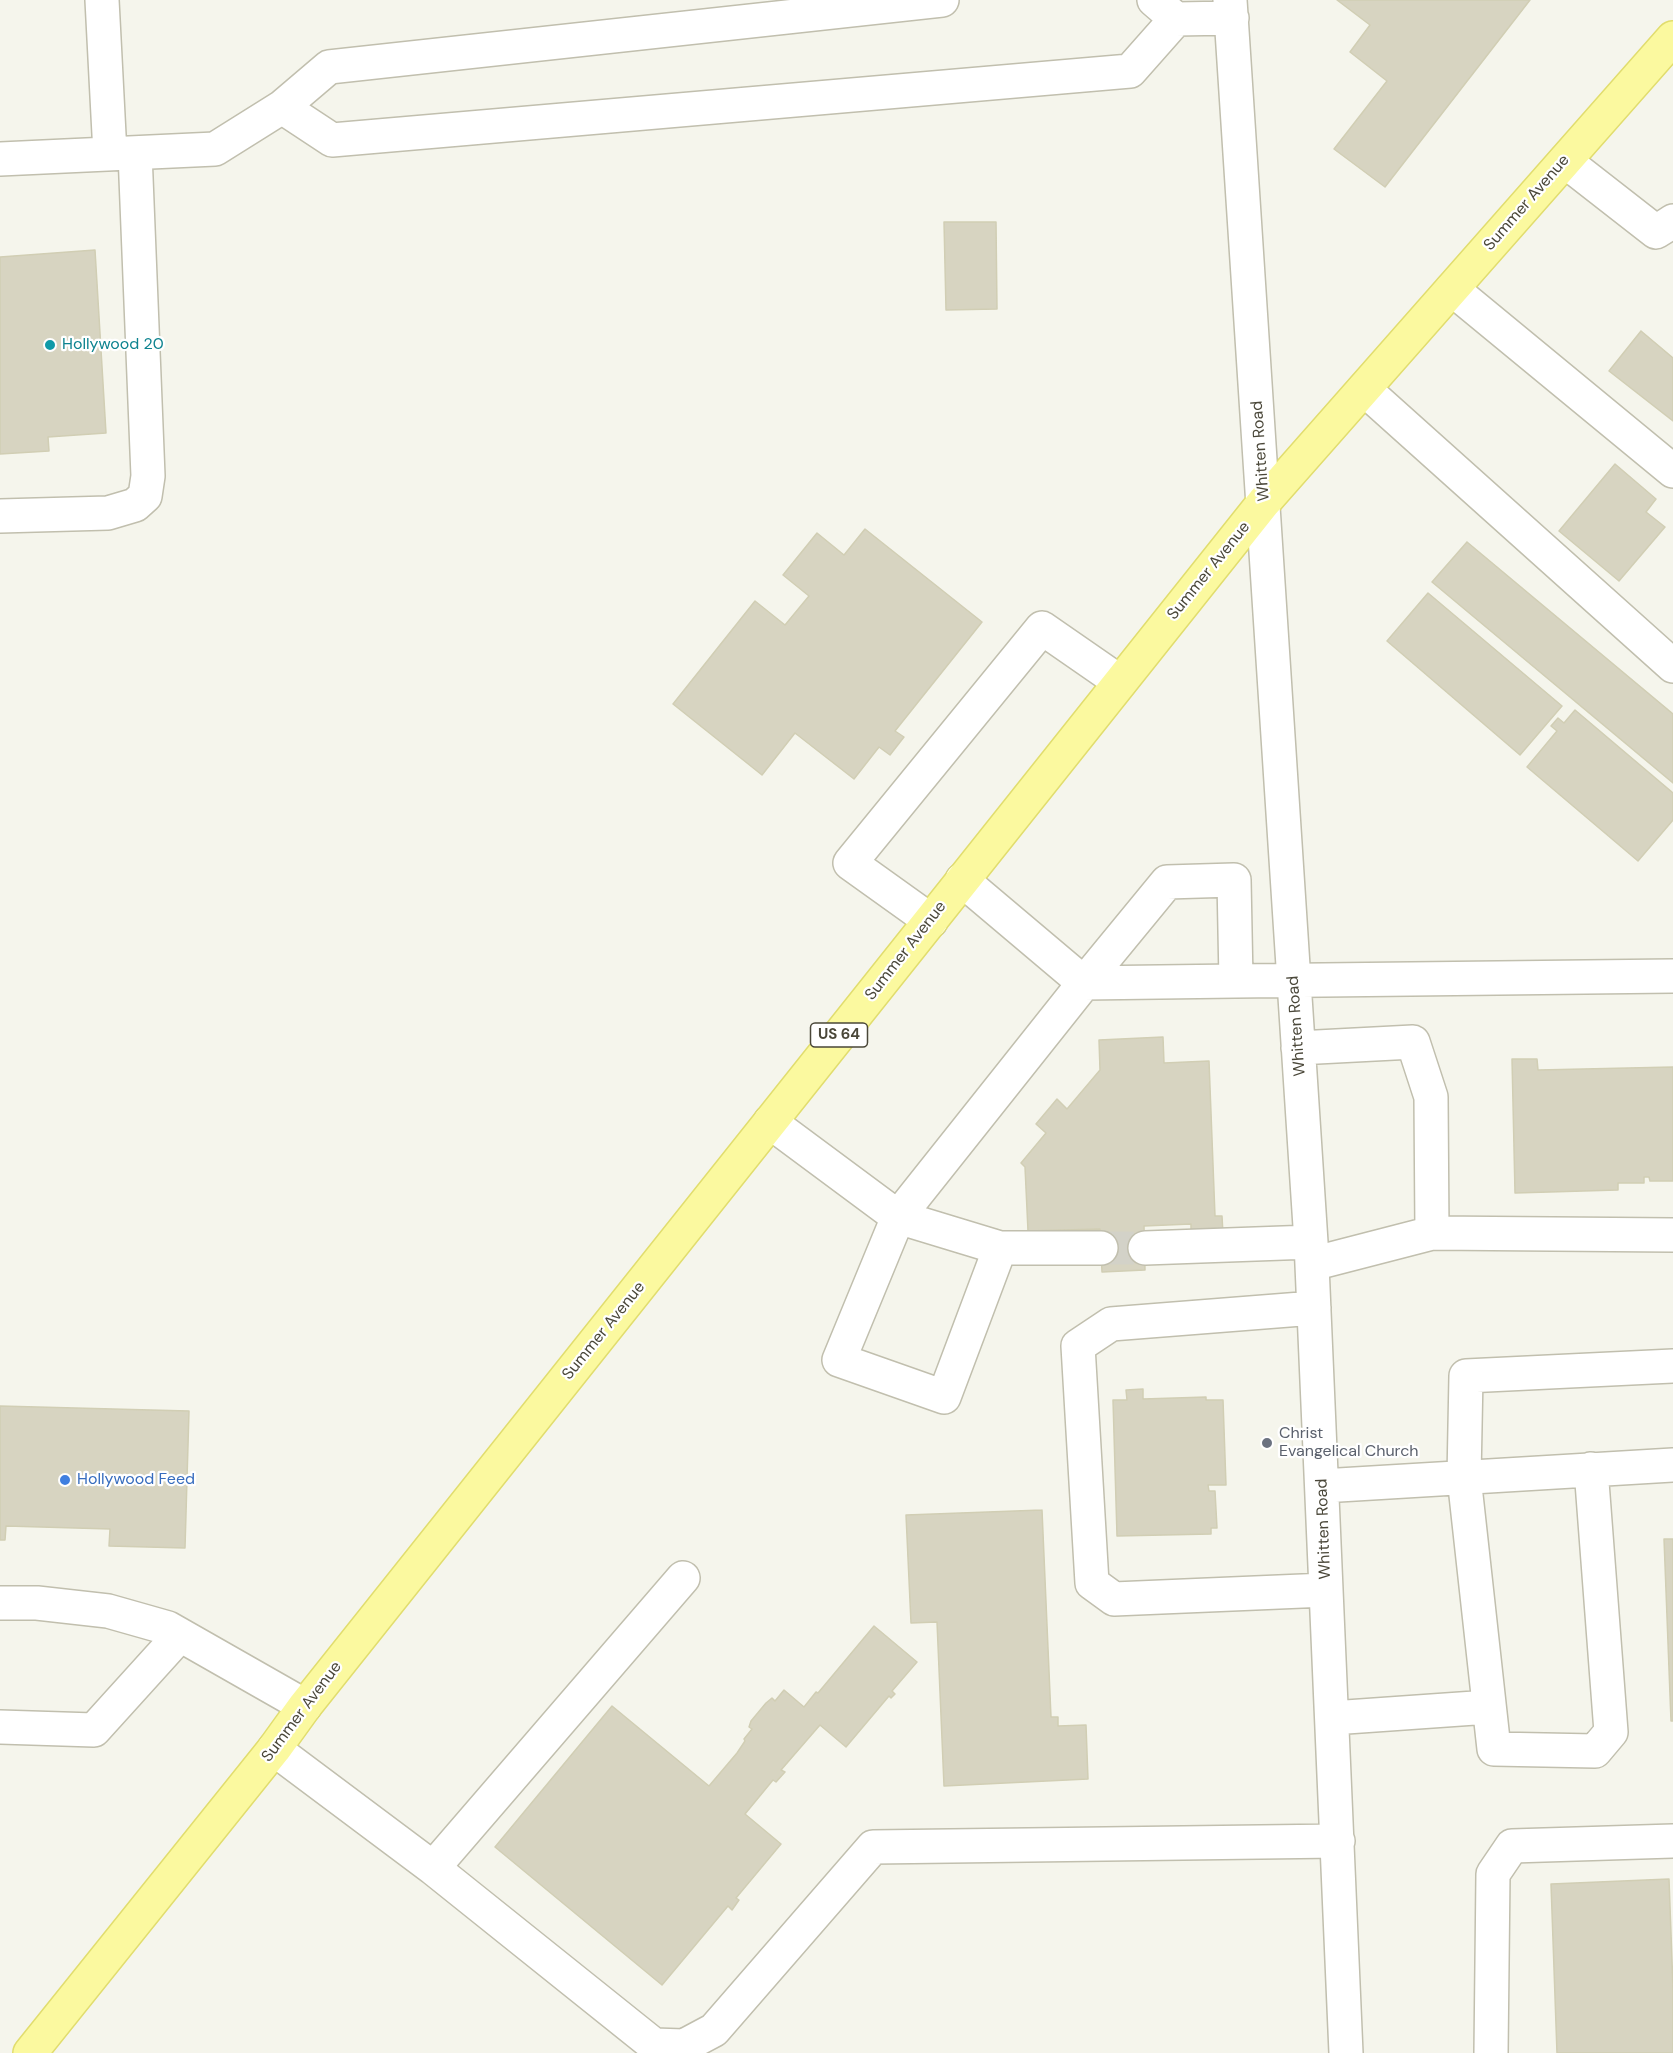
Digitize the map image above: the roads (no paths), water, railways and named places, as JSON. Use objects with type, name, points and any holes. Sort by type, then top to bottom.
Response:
[{"type":"main road","name":"Summer Avenue","points":[[30,2053],[1264,502],[1673,38]]},
{"type":"street","points":[[0,516],[108,513],[135,505],[145,496],[148,476],[123,153],[102,0]]},
{"type":"street","points":[[0,159],[215,149],[282,107],[329,67],[942,0]]},
{"type":"street","points":[[282,107],[332,140],[1130,71],[1165,9],[1231,9]]},
{"type":"street","name":"Whitten Road","points":[[1231,9],[1311,1253],[1346,2053]]},
{"type":"street","points":[[1565,161],[1656,232],[1673,221]]},
{"type":"street","points":[[1452,288],[1673,471]]},
{"type":"street","points":[[1364,389],[1673,666]]},
{"type":"street","points":[[931,921],[850,862],[1041,628],[1120,682]]},
{"type":"street","points":[[962,880],[1084,983],[1673,976]]},
{"type":"street","points":[[999,1248],[944,1396],[839,1360],[898,1217],[1167,882],[1234,880],[1236,981]]},
{"type":"street","points":[[1298,1048],[1413,1042],[1431,1097],[1432,1233]]},
{"type":"street","points":[[770,1122],[898,1217],[999,1248],[1101,1248]]},
{"type":"street","points":[[1145,1248],[1311,1253],[1432,1233],[1673,1235]]},
{"type":"street","points":[[1314,1308],[1111,1324],[1078,1346],[1092,1583],[1114,1599],[1326,1590]]},
{"type":"street","points":[[1591,1469],[1611,1732],[1595,1751],[1494,1749],[1464,1477],[1466,1376],[1673,1366]]},
{"type":"street","points":[[1322,1486],[1673,1465]]},
{"type":"street","points":[[432,1868],[683,1578]]},
{"type":"street","points":[[0,1603],[37,1603],[108,1611],[168,1628],[305,1706]]},
{"type":"street","points":[[0,1727],[94,1730],[180,1635]]},
{"type":"street","points":[[1332,1718],[1489,1707]]},
{"type":"street","points":[[274,1749],[432,1868],[654,2045],[684,2046],[714,2030],[873,1847],[1338,1841]]},
{"type":"street","points":[[1491,2053],[1493,1874],[1512,1846],[1673,1841]]},
{"type":"tunnel","points":[[1101,1248],[1145,1248]]},
{"type":"place","name":"Hollywood 20","points":[[50,345]]},
{"type":"place","name":"Christ Evangelical Church","points":[[1267,1443]]},
{"type":"place","name":"Hollywood Feed","points":[[65,1480]]}]
